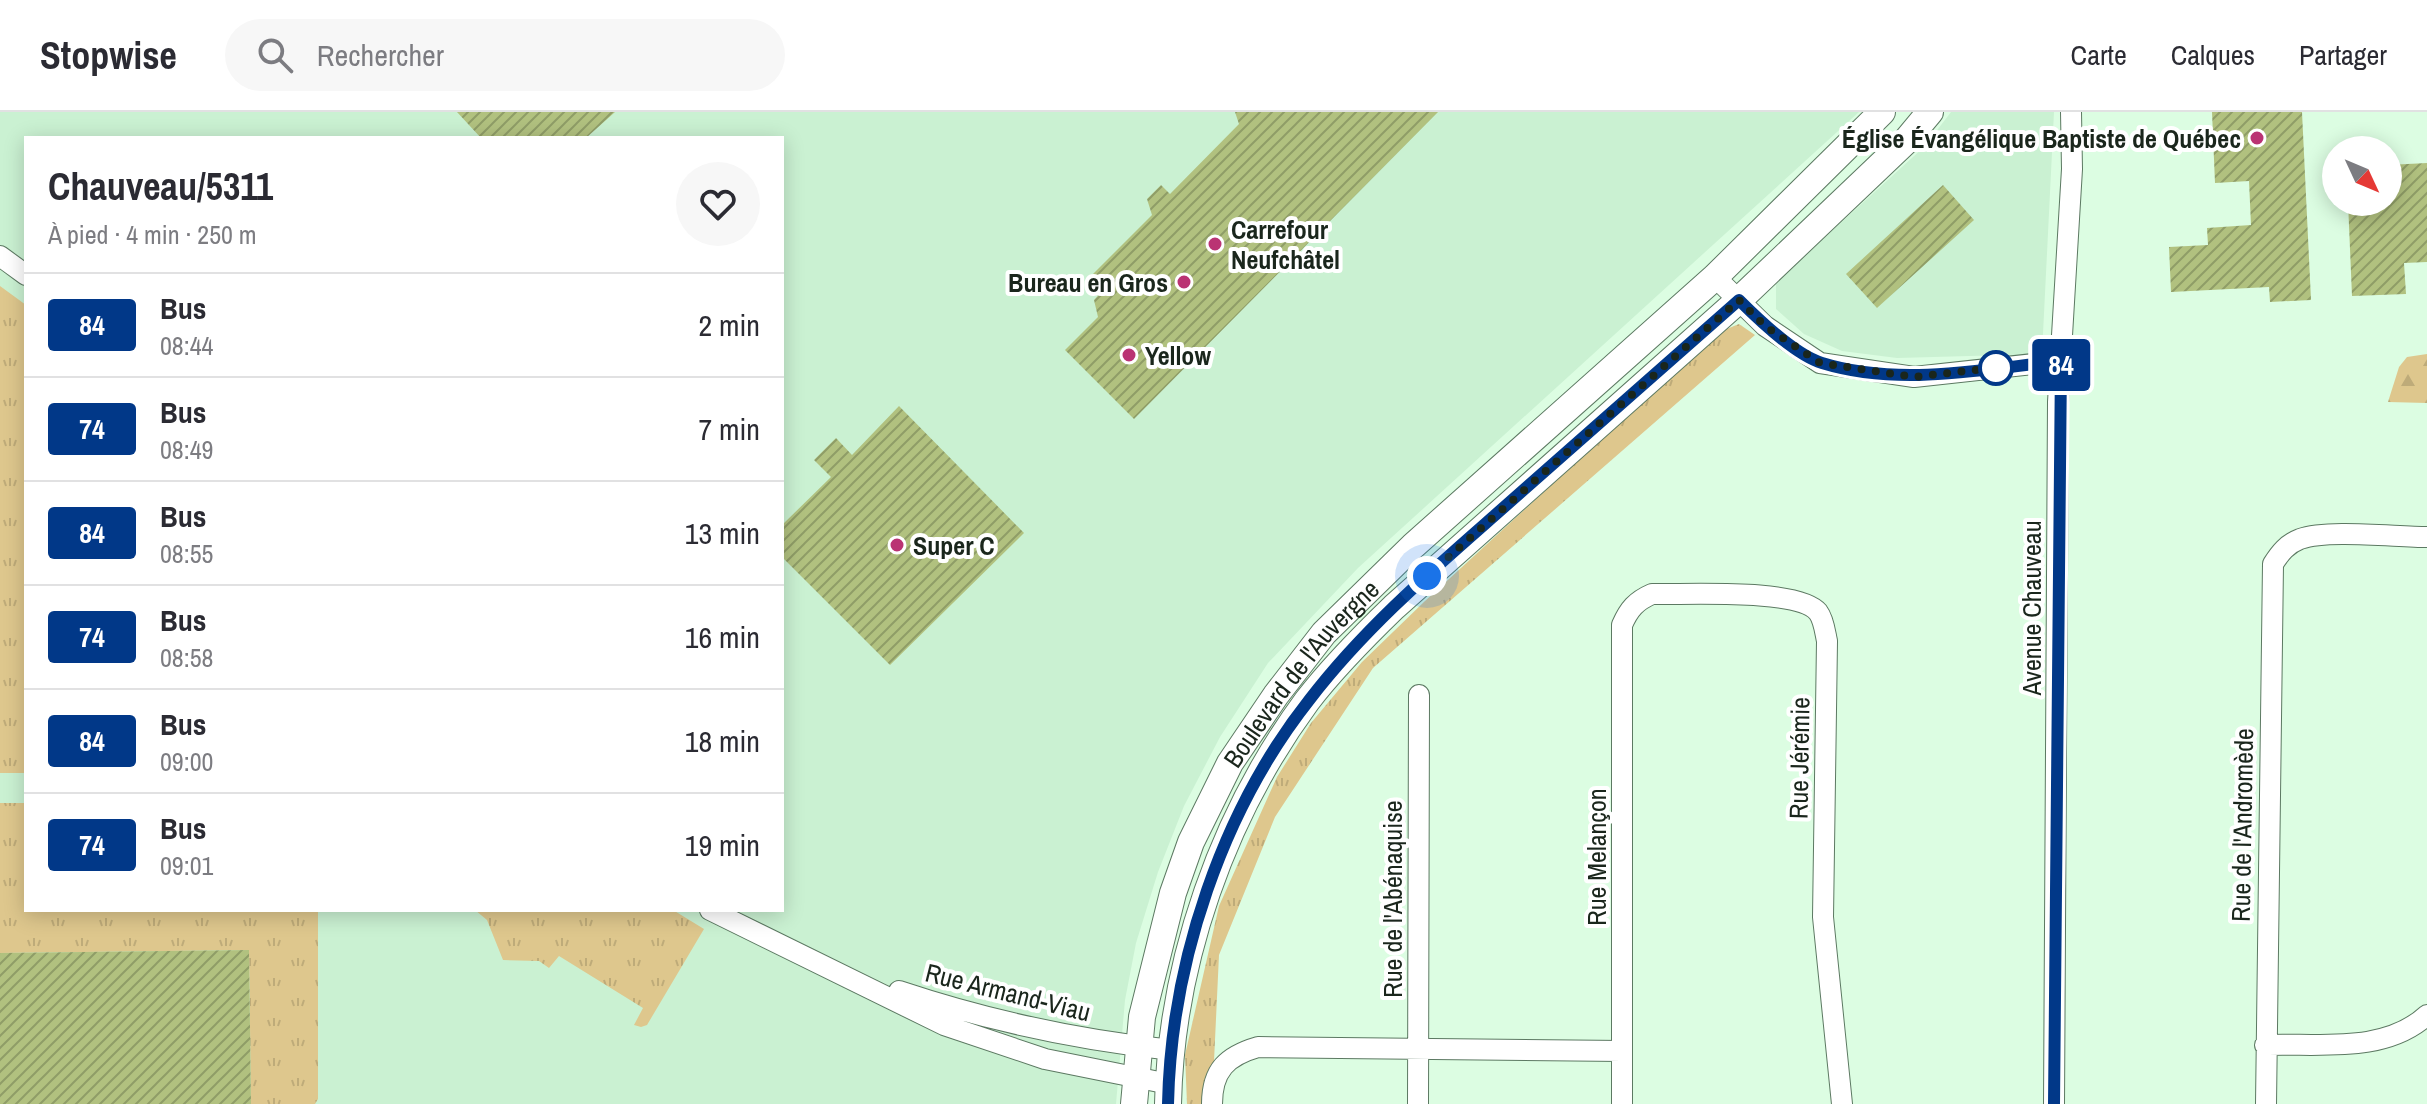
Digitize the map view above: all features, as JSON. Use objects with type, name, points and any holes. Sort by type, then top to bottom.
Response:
[{"type":"main road","name":"Boulevard de l'Auvergne","points":[[1134,1104],[1138,1047],[1159,942],[1191,842],[1230,763],[1276,695],[1324,633],[1413,546],[1715,277],[1882,112]]},
{"type":"main road","name":"Boulevard de l'Auvergne","points":[[1168,1094],[1172,1050],[1194,939],[1228,838],[1272,755],[1308,701],[1347,654],[1424,579],[1739,300],[1905,142],[1930,112]]},
{"type":"street","name":"Avenue Chauveau","points":[[2054,1104],[2061,361],[2072,169],[2071,112]]},
{"type":"street","points":[[0,256],[24,274]]},
{"type":"street","points":[[1715,277],[1765,326],[1820,363],[1914,377],[2061,361]]},
{"type":"street","name":"Rue de l'Andromède","points":[[2266,1104],[2273,564],[2283,549],[2300,539],[2318,536],[2427,537]]},
{"type":"street","name":"Rue Jérémie","points":[[1628,611],[1639,599],[1652,594],[1788,598],[1817,611],[1824,625],[1827,641],[1823,917],[1842,1104]]},
{"type":"street","name":"Rue Melançon","points":[[1622,1104],[1622,625],[1628,611]]},
{"type":"street","name":"Rue de l'Abénaquise","points":[[1418,1104],[1419,695]]},
{"type":"street","name":"Rue Armand-Viau","points":[[714,912],[944,1025],[1045,1059],[1134,1077],[1168,1094]]},
{"type":"street","name":"Rue Armand-Viau","points":[[834,969],[965,1012],[1067,1037],[1172,1050]]},
{"type":"street","points":[[2265,1045],[2373,1042],[2397,1036],[2427,1015]]},
{"type":"street","points":[[1212,1104],[1216,1074],[1225,1061],[1258,1047],[1622,1051]]},
{"type":"shaded area","points":[[0,112],[1859,112],[1358,568],[1268,663],[1220,737],[1184,806],[1158,872],[1136,943],[1125,1000],[1116,1104],[0,1104]]},
{"type":"shaded area","points":[[1951,112],[2054,112],[2042,354],[1897,358],[1842,351],[1804,334],[1776,309],[1776,282],[1925,146]]},
{"type":"green space","points":[[0,286],[24,304],[24,773],[0,773]]},
{"type":"green space","points":[[1739,324],[1755,335],[1373,668],[1275,817],[1219,955],[1212,1104],[1187,1104],[1185,1055],[1219,906],[1277,777],[1311,723],[1362,662],[1425,601],[1717,333]]},
{"type":"green space","points":[[2427,354],[2427,403],[2388,402],[2399,367],[2407,357]]},
{"type":"green space","points":[[0,803],[24,803],[24,912],[318,912],[318,1099],[315,1104],[251,1104],[249,950],[0,953]]},
{"type":"green space","points":[[477,912],[676,912],[704,929],[647,1025],[641,1027],[634,1025],[643,1008],[559,956],[549,968],[539,961],[503,960],[487,920]]},
{"type":"building","points":[[457,112],[615,112],[588,136],[479,136]]},
{"type":"building","name":"Carrefour Neufchâtel","points":[[1235,112],[1438,112],[1134,419],[1065,350],[1098,317],[1094,300],[1104,289],[1091,276],[1152,215],[1147,199],[1161,185],[1170,194],[1239,124]]},
{"type":"building","points":[[2212,112],[2302,112],[2311,300],[2270,302],[2269,287],[2171,292],[2169,247],[2208,245],[2207,228],[2251,225],[2249,181],[2215,183]]},
{"type":"building","points":[[2427,163],[2427,262],[2404,263],[2406,294],[2352,296],[2349,216],[2402,216],[2402,164]]},
{"type":"building","points":[[1943,185],[1974,220],[1877,308],[1846,274]]},
{"type":"building","name":"Super C","points":[[899,406],[1024,533],[890,665],[784,559],[784,523],[831,477],[814,460],[836,438],[852,455]]},
{"type":"building","points":[[249,950],[251,1104],[0,1104],[0,953]]},
{"type":"bus line","name":"84","points":[[1168,1104],[1176,1019],[1207,894],[1228,838],[1253,787],[1308,701],[1347,654],[1444,560],[1739,300],[1765,326],[1820,363],[1914,377],[2061,361],[2058,402],[2054,1104]]},
{"type":"place","name":"Église Évangélique Baptiste de Québec","points":[[2257,138]]},
{"type":"place","name":"Carrefour Neufchâtel","points":[[1215,244]]},
{"type":"place","name":"Bureau en Gros","points":[[1184,282]]},
{"type":"place","name":"Yellow","points":[[1129,355]]},
{"type":"place","name":"Super C","points":[[897,545]]},
{"type":"route","points":[[1427,576],[1739,300],[1765,326],[1820,363],[1914,377],[2002,367],[1996,368]]}]
